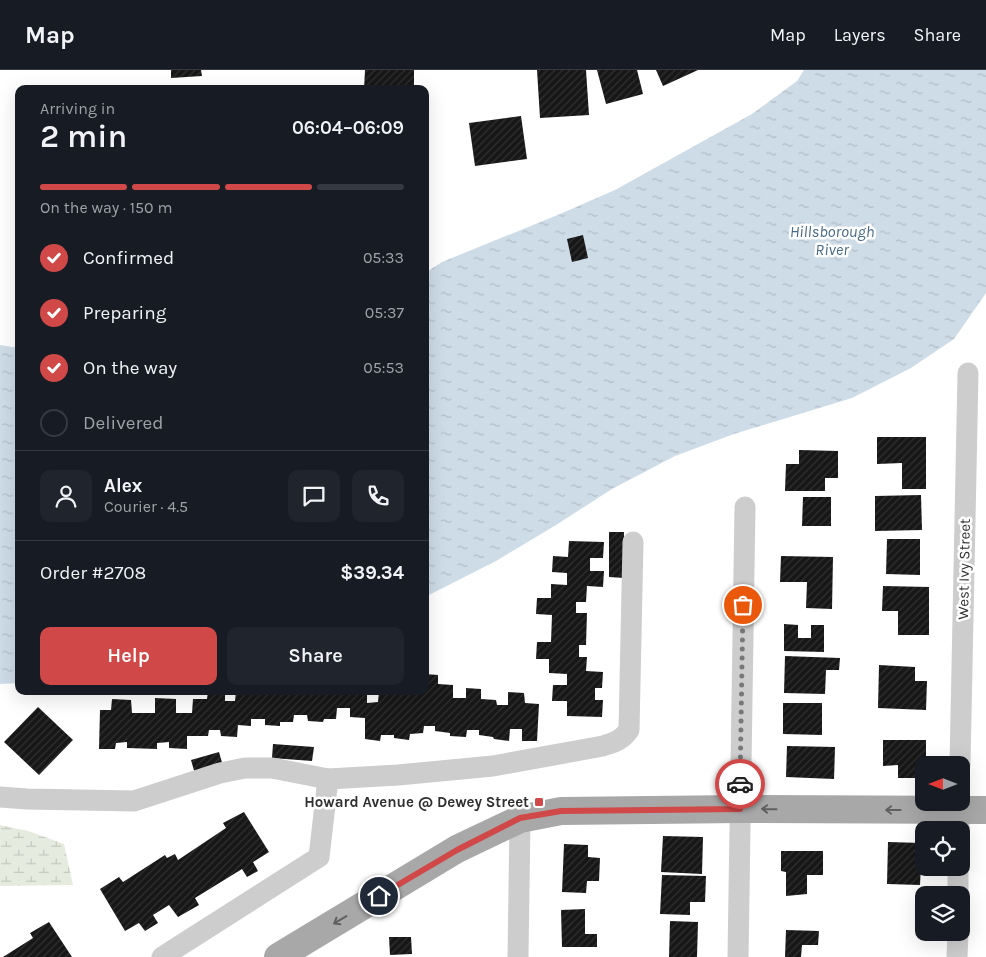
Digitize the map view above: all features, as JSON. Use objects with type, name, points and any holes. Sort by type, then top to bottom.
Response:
[{"type":"main road","points":[[293,952],[457,850],[520,818],[561,811],[740,809],[959,814],[986,810]]},
{"type":"street","name":"West Ivy Street","points":[[960,756],[968,373]]},
{"type":"street","points":[[738,957],[745,507]]},
{"type":"street","points":[[0,797],[134,801],[220,773],[245,768],[272,768],[328,779],[398,775],[493,766],[616,742],[624,737],[629,730],[634,542]]},
{"type":"street","points":[[162,957],[319,857],[328,779]]},
{"type":"street","points":[[518,957],[520,818]]},
{"type":"street","points":[[957,957],[958,941]]},
{"type":"green space","points":[[0,825],[28,831],[64,844],[73,885],[0,886]]},
{"type":"water","name":"Hillsborough River","points":[[804,70],[986,70],[986,293],[954,339],[911,368],[852,398],[734,434],[675,456],[612,489],[496,561],[429,595],[429,270],[442,262],[615,190],[752,114],[797,81]]},
{"type":"water","points":[[0,345],[15,347],[15,683],[0,684]]},
{"type":"building","points":[[171,70],[201,70],[202,76],[171,78]]},
{"type":"building","points":[[365,70],[414,70],[414,85],[364,85]]},
{"type":"building","points":[[537,70],[586,70],[589,115],[540,118]]},
{"type":"building","points":[[597,70],[637,70],[643,94],[606,104]]},
{"type":"building","points":[[656,70],[698,70],[663,86]]},
{"type":"building","points":[[521,116],[527,159],[475,166],[469,123]]},
{"type":"building","points":[[583,235],[588,258],[572,262],[567,239]]},
{"type":"building","points":[[877,437],[926,437],[926,489],[902,489],[902,463],[877,464]]},
{"type":"building","points":[[799,450],[838,451],[838,478],[825,478],[825,491],[785,491],[786,464],[799,464]]},
{"type":"building","points":[[921,495],[922,530],[875,531],[875,496]]},
{"type":"building","points":[[803,497],[831,497],[831,526],[802,526]]},
{"type":"building","points":[[609,532],[624,532],[624,578],[609,577]]},
{"type":"building","points":[[887,539],[920,539],[920,575],[886,574]]},
{"type":"building","points":[[569,541],[604,542],[603,558],[590,558],[590,571],[604,571],[603,587],[587,586],[586,602],[576,602],[576,613],[587,613],[586,645],[579,645],[579,657],[587,657],[586,671],[603,672],[602,688],[595,688],[595,700],[603,700],[602,717],[567,716],[567,701],[552,701],[553,685],[567,685],[567,674],[549,673],[549,659],[536,659],[537,642],[551,642],[552,615],[536,614],[537,598],[551,598],[551,584],[567,585],[567,573],[552,572],[553,556],[568,557]]},
{"type":"building","points":[[781,556],[833,557],[832,609],[806,608],[807,582],[780,582]]},
{"type":"building","points":[[883,586],[929,587],[929,635],[898,635],[898,611],[882,611]]},
{"type":"building","points":[[784,624],[798,625],[798,638],[811,638],[811,625],[824,625],[824,652],[784,651]]},
{"type":"building","points":[[785,656],[840,658],[839,670],[826,670],[825,694],[784,693]]},
{"type":"building","points":[[879,665],[915,667],[915,681],[927,681],[926,710],[878,708]]},
{"type":"building","points":[[429,674],[438,675],[438,684],[453,685],[453,698],[466,698],[466,688],[481,689],[481,699],[496,700],[497,705],[508,705],[508,692],[524,693],[525,703],[539,704],[537,741],[522,741],[522,729],[510,729],[509,741],[479,735],[479,730],[467,730],[466,737],[450,736],[450,733],[435,731],[435,726],[424,726],[423,733],[410,734],[409,740],[394,738],[394,735],[381,735],[380,741],[365,739],[365,718],[350,717],[350,708],[337,708],[336,719],[324,719],[323,722],[308,721],[307,715],[294,715],[293,722],[280,722],[280,726],[265,725],[265,719],[251,719],[251,726],[238,725],[237,737],[221,736],[220,730],[209,730],[208,736],[187,736],[187,749],[169,748],[169,742],[157,743],[157,749],[127,748],[127,742],[116,743],[115,749],[99,749],[100,710],[111,710],[112,699],[131,700],[132,713],[155,713],[155,698],[176,699],[176,713],[192,713],[193,699],[207,699],[208,695],[225,695],[225,701],[235,701],[236,695],[367,695],[367,703],[378,702],[379,695],[429,695]]},
{"type":"building","points":[[783,703],[822,703],[822,735],[783,734]]},
{"type":"building","points":[[38,707],[73,740],[39,775],[4,742]]},
{"type":"building","points":[[883,740],[926,740],[926,756],[915,756],[915,778],[898,778],[898,765],[883,766]]},
{"type":"building","points":[[273,744],[314,747],[312,761],[272,758]]},
{"type":"building","points":[[787,746],[835,747],[834,779],[786,777]]},
{"type":"building","points":[[219,752],[223,766],[195,774],[191,760]]},
{"type":"building","points":[[244,812],[269,852],[253,862],[258,871],[247,877],[242,869],[195,898],[199,905],[178,917],[169,905],[153,915],[158,923],[145,931],[139,923],[125,931],[100,889],[119,877],[123,882],[165,855],[167,858],[175,854],[178,860],[226,828],[223,823]]},
{"type":"building","points":[[663,836],[703,837],[702,874],[661,872]]},
{"type":"building","points":[[888,842],[915,843],[915,876],[920,876],[920,885],[887,884]]},
{"type":"building","points":[[564,844],[588,845],[588,857],[600,858],[599,881],[587,881],[586,893],[562,892]]},
{"type":"building","points":[[781,851],[823,851],[823,875],[807,875],[807,894],[786,896],[786,872],[781,871]]},
{"type":"building","points":[[662,875],[706,876],[705,902],[690,902],[690,915],[660,914]]},
{"type":"building","points":[[585,909],[585,934],[597,934],[597,947],[562,947],[561,910]]},
{"type":"building","points":[[670,921],[698,922],[697,957],[669,957]]},
{"type":"building","points":[[49,922],[72,957],[3,957],[33,938],[30,933]]},
{"type":"building","points":[[786,930],[819,931],[818,945],[802,945],[801,957],[785,957]]},
{"type":"building","points":[[389,937],[411,937],[412,954],[390,955]]},
{"type":"way so far","points":[[740,784],[743,605]]},
{"type":"place","name":"Howard Avenue @ Dewey Street","points":[[539,802]]},
{"type":"route","points":[[379,896],[457,850],[520,818],[561,811],[740,809],[740,784]]}]
